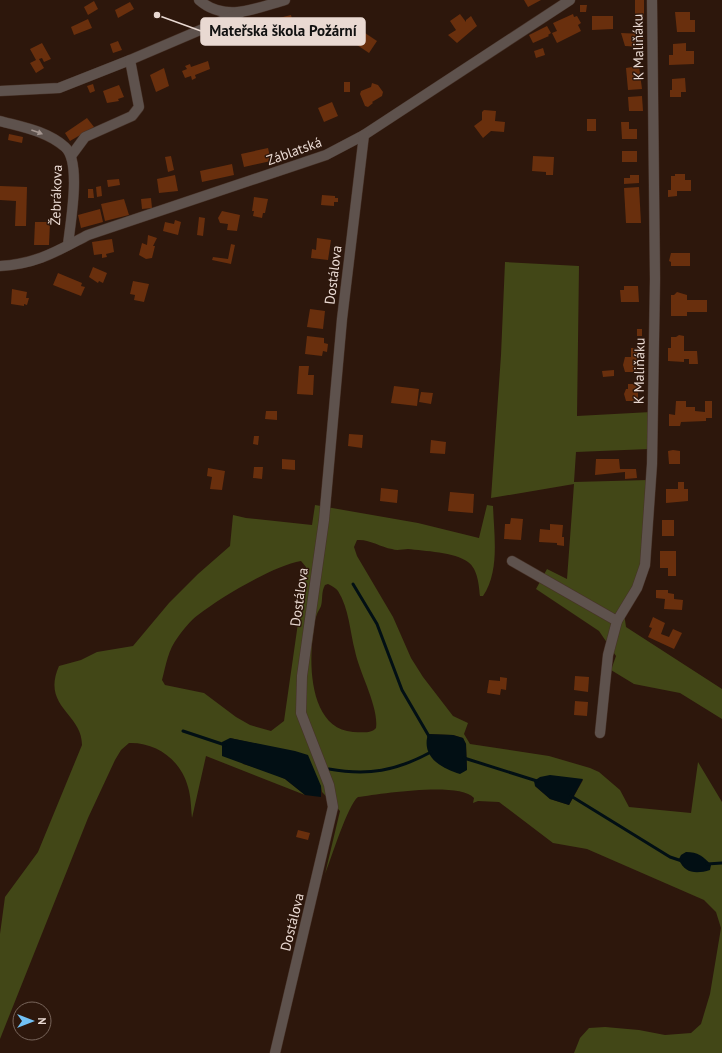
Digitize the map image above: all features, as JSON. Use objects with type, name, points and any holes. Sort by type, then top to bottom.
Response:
[{"type":"street","points":[[199,0],[215,10],[240,13]]},
{"type":"street","points":[[0,91],[59,88],[130,60],[240,13],[285,0]]},
{"type":"street","name":"Záblatská","points":[[0,266],[17,265],[53,254],[88,235],[326,155],[364,135],[570,0]]},
{"type":"street","name":"K Maliňáku","points":[[600,733],[608,655],[617,621],[637,588],[645,565],[652,464],[655,280],[652,0]]},
{"type":"street","points":[[71,156],[85,137],[132,116],[139,107],[130,60]]},
{"type":"street","name":"Žebrákova","points":[[0,121],[40,132],[65,147],[71,156],[74,173],[68,245]]},
{"type":"street","name":"Dostálova","points":[[275,1053],[333,806],[329,785],[301,713],[302,676],[324,520],[342,319],[364,135]]},
{"type":"street","points":[[512,561],[617,621]]},
{"type":"green space","points":[[505,262],[579,266],[577,416],[651,412],[649,449],[576,452],[574,482],[648,480],[643,561],[635,587],[623,606],[626,627],[722,689],[722,719],[680,693],[634,684],[611,670],[616,656],[599,631],[536,589],[547,569],[567,579],[574,484],[491,498],[501,355]]},
{"type":"green space","points":[[315,505],[418,523],[479,538],[487,505],[493,506],[495,541],[494,564],[492,575],[483,596],[480,596],[474,569],[468,562],[455,556],[431,551],[408,549],[394,550],[362,540],[357,540],[354,547],[357,556],[393,617],[411,658],[423,677],[453,716],[468,723],[464,734],[470,744],[549,756],[590,768],[599,772],[620,790],[629,807],[691,813],[698,762],[722,802],[722,1053],[574,1053],[580,1038],[589,1028],[605,1027],[639,1030],[665,1035],[691,1033],[701,1024],[710,994],[721,928],[716,912],[704,900],[587,849],[553,843],[499,802],[478,801],[473,803],[474,798],[466,793],[453,790],[419,790],[358,797],[349,810],[325,874],[340,811],[322,792],[321,786],[262,745],[230,738],[243,764],[270,772],[285,779],[305,795],[206,756],[192,818],[188,787],[185,777],[180,769],[166,754],[158,749],[139,743],[129,743],[121,750],[115,760],[88,818],[15,1001],[12,1001],[12,1009],[0,1039],[0,934],[5,897],[38,852],[82,745],[80,734],[76,725],[58,701],[55,691],[55,680],[59,666],[81,660],[97,652],[133,646],[169,603],[198,574],[230,546],[233,515],[246,518],[312,525]],"holes":[[[301,561],[306,567],[284,721],[271,731],[250,725],[236,717],[204,693],[165,685],[162,680],[170,652],[178,637],[198,615],[233,591],[248,583],[276,569]],[[328,584],[337,590],[345,605],[357,659],[375,710],[376,728],[371,731],[353,732],[338,728],[328,719],[320,707],[315,692],[311,659],[312,643],[315,620],[321,606],[323,590],[325,585]],[[428,734],[453,735],[463,738],[466,744],[467,770]],[[583,780],[569,805],[550,799],[535,786]]]},
{"type":"shaded area","points":[[428,734],[453,735],[463,738],[466,744],[467,770],[460,774],[440,765],[434,760],[427,749]]},
{"type":"shaded area","points":[[230,738],[308,755],[321,786],[321,797],[305,795],[285,779],[222,756],[222,742]]},
{"type":"shaded area","points":[[550,775],[583,779],[569,805],[550,799],[535,786],[534,781],[540,777]]},
{"type":"shaded area","points":[[686,852],[694,853],[703,857],[711,865],[710,870],[692,872],[684,868],[679,859],[681,855]]},
{"type":"building","points":[[524,0],[541,0],[528,7]]},
{"type":"building","points":[[635,0],[644,0],[644,22],[635,22]]},
{"type":"building","points":[[94,1],[98,9],[88,15],[84,7]]},
{"type":"building","points":[[130,2],[134,9],[118,18],[115,10]]},
{"type":"building","points":[[580,5],[587,5],[586,12],[580,12]]},
{"type":"building","points":[[675,12],[690,12],[690,20],[695,20],[695,32],[677,32]]},
{"type":"building","points":[[460,14],[466,22],[466,20],[471,16],[477,26],[457,43],[448,35],[456,30],[450,21]]},
{"type":"building","points":[[573,14],[574,17],[577,16],[581,23],[578,25],[581,31],[557,43],[552,33],[557,31],[553,23]]},
{"type":"building","points":[[291,15],[293,23],[282,28],[283,31],[271,35],[267,21]]},
{"type":"building","points":[[592,16],[613,16],[613,29],[592,30]]},
{"type":"building","points":[[88,19],[92,28],[74,35],[71,27]]},
{"type":"building","points":[[353,25],[377,41],[369,53],[345,37]]},
{"type":"building","points":[[547,26],[551,33],[548,35],[549,36],[533,43],[529,35]]},
{"type":"building","points":[[621,33],[644,34],[643,47],[625,46]]},
{"type":"building","points":[[118,41],[122,50],[113,53],[110,44]]},
{"type":"building","points":[[42,43],[51,59],[44,62],[42,58],[39,59],[44,68],[36,73],[30,63],[36,60],[30,49]]},
{"type":"building","points":[[686,43],[686,51],[694,51],[694,64],[669,65],[669,55],[673,55],[673,44]]},
{"type":"building","points":[[543,48],[545,55],[536,58],[534,51]]},
{"type":"building","points":[[208,61],[210,69],[195,75],[196,78],[192,80],[191,76],[185,78],[182,71],[187,69],[185,66],[190,64],[191,67]]},
{"type":"building","points":[[639,66],[642,89],[628,90],[626,68]]},
{"type":"building","points":[[164,68],[169,86],[156,92],[150,75]]},
{"type":"building","points":[[685,78],[686,92],[681,92],[681,97],[670,97],[670,90],[672,90],[672,79]]},
{"type":"building","points":[[344,82],[350,82],[350,92],[344,92]]},
{"type":"building","points":[[372,83],[378,85],[383,92],[382,96],[372,102],[373,103],[368,107],[365,106],[360,94],[361,91],[371,87]]},
{"type":"building","points":[[93,84],[95,91],[90,93],[87,86]]},
{"type":"building","points":[[119,85],[124,97],[118,99],[119,101],[107,103],[103,91]]},
{"type":"building","points":[[642,96],[643,111],[629,111],[628,97]]},
{"type":"building","points":[[332,102],[338,116],[324,122],[318,108]]},
{"type":"building","points":[[484,110],[496,111],[495,121],[505,122],[504,132],[491,131],[483,138],[474,126],[482,120],[482,112]]},
{"type":"building","points":[[87,118],[94,127],[70,141],[65,133]]},
{"type":"building","points":[[587,119],[596,119],[596,131],[587,131]]},
{"type":"building","points":[[621,122],[629,122],[629,129],[637,129],[637,139],[622,139]]},
{"type":"building","points":[[9,134],[23,137],[22,143],[8,140]]},
{"type":"building","points":[[268,148],[271,161],[244,167],[241,154]]},
{"type":"building","points":[[622,151],[637,151],[637,162],[622,162]]},
{"type":"building","points":[[171,156],[174,170],[168,172],[165,157]]},
{"type":"building","points":[[533,156],[554,157],[553,175],[546,175],[546,172],[532,171]]},
{"type":"building","points":[[232,164],[234,175],[202,182],[200,171]]},
{"type":"building","points":[[675,174],[685,174],[685,180],[691,180],[691,191],[677,191],[677,196],[668,197],[668,190],[671,190],[671,176],[675,176]]},
{"type":"building","points":[[175,175],[178,191],[159,193],[157,179]]},
{"type":"building","points":[[630,175],[639,175],[639,183],[624,184],[624,178],[630,178]]},
{"type":"building","points":[[119,179],[120,185],[108,187],[107,180]]},
{"type":"building","points":[[0,186],[27,187],[26,226],[15,226],[16,201],[0,200]]},
{"type":"building","points":[[101,186],[102,196],[97,197],[96,187]]},
{"type":"building","points":[[639,187],[641,223],[626,223],[624,188]]},
{"type":"building","points":[[88,189],[93,189],[94,198],[88,198]]},
{"type":"building","points":[[322,195],[335,196],[335,198],[338,198],[338,202],[334,202],[334,206],[321,205]]},
{"type":"building","points":[[254,197],[268,199],[265,213],[263,213],[262,218],[253,216],[254,211],[252,211]]},
{"type":"building","points":[[151,198],[152,208],[142,209],[141,199]]},
{"type":"building","points":[[124,199],[129,215],[105,221],[101,204]]},
{"type":"building","points":[[100,209],[103,222],[81,228],[78,215]]},
{"type":"building","points":[[222,211],[240,215],[237,231],[227,230],[228,224],[220,223],[218,218]]},
{"type":"building","points":[[199,217],[205,218],[203,236],[197,235]]},
{"type":"building","points":[[175,220],[181,222],[178,235],[163,231],[165,222],[174,224]]},
{"type":"building","points":[[35,222],[50,222],[49,245],[34,245]]},
{"type":"building","points":[[148,235],[157,238],[153,246],[155,246],[152,258],[146,259],[139,255],[142,243],[147,245]]},
{"type":"building","points":[[317,238],[331,240],[328,260],[311,258],[312,249],[316,250]]},
{"type":"building","points":[[112,239],[114,252],[106,254],[107,257],[102,258],[102,254],[94,255],[92,242]]},
{"type":"building","points":[[231,244],[235,245],[231,264],[212,260],[213,257],[228,259]]},
{"type":"building","points":[[671,253],[690,253],[690,266],[671,266],[671,262],[669,261]]},
{"type":"building","points":[[93,267],[107,273],[103,283],[99,281],[98,283],[89,277]]},
{"type":"building","points":[[58,273],[82,283],[81,286],[85,287],[81,296],[53,285]]},
{"type":"building","points":[[133,281],[149,284],[144,302],[134,300],[135,295],[130,294]]},
{"type":"building","points":[[624,286],[638,286],[639,302],[621,302],[620,290],[624,290]]},
{"type":"building","points":[[12,289],[27,292],[26,298],[29,298],[27,305],[11,304]]},
{"type":"building","points":[[677,292],[687,295],[687,300],[707,300],[707,312],[687,312],[687,316],[671,316],[671,295],[674,295]]},
{"type":"building","points":[[310,309],[325,311],[323,329],[307,327]]},
{"type":"building","points":[[637,329],[642,329],[642,336],[637,336]]},
{"type":"building","points":[[679,335],[684,336],[684,351],[697,351],[698,364],[689,364],[689,359],[684,359],[684,362],[668,361],[668,348],[671,348],[671,337],[676,337]]},
{"type":"building","points":[[307,336],[324,338],[324,343],[328,344],[327,352],[323,351],[322,356],[305,354]]},
{"type":"building","points":[[631,348],[640,348],[640,357],[637,357],[637,372],[625,372],[623,365],[625,357],[631,357]]},
{"type":"building","points":[[299,366],[309,366],[308,375],[314,375],[313,395],[297,394]]},
{"type":"building","points":[[614,370],[614,376],[603,377],[602,371]]},
{"type":"building","points":[[628,384],[640,384],[640,389],[638,389],[638,401],[626,401],[624,394],[626,389],[628,389]]},
{"type":"building","points":[[394,386],[419,389],[417,406],[391,403]]},
{"type":"building","points":[[421,392],[433,393],[431,404],[419,402]]},
{"type":"building","points":[[676,401],[686,401],[686,407],[695,407],[695,411],[705,412],[705,401],[712,401],[712,418],[706,418],[706,421],[681,422],[680,426],[669,426],[669,414],[675,415]]},
{"type":"building","points":[[266,411],[277,411],[277,420],[265,419]]},
{"type":"building","points":[[349,434],[363,435],[362,448],[348,446]]},
{"type":"building","points":[[254,436],[259,436],[258,445],[253,444]]},
{"type":"building","points":[[431,440],[446,442],[445,454],[430,453]]},
{"type":"building","points":[[668,451],[680,451],[680,464],[669,464]]},
{"type":"building","points":[[282,459],[295,460],[295,470],[282,469]]},
{"type":"building","points":[[596,459],[619,459],[620,469],[636,469],[637,478],[625,479],[625,472],[595,475]]},
{"type":"building","points":[[254,467],[263,467],[262,479],[253,478]]},
{"type":"building","points":[[208,468],[225,471],[222,490],[210,489],[212,477],[207,476]]},
{"type":"building","points":[[678,482],[684,482],[684,489],[688,489],[688,501],[666,503],[666,489],[678,489]]},
{"type":"building","points":[[381,488],[398,490],[397,503],[380,501]]},
{"type":"building","points":[[450,492],[474,494],[473,513],[448,511]]},
{"type":"building","points":[[511,518],[523,519],[521,540],[504,539],[505,524],[510,524]]},
{"type":"building","points":[[662,520],[674,520],[674,536],[662,536]]},
{"type":"building","points":[[550,524],[563,525],[562,537],[564,537],[564,546],[557,545],[557,543],[539,542],[540,529],[550,530]]},
{"type":"building","points":[[660,551],[676,551],[676,576],[668,576],[668,568],[660,568]]},
{"type":"building","points":[[656,590],[668,590],[668,593],[674,594],[674,599],[683,600],[682,610],[664,609],[665,599],[656,598]]},
{"type":"building","points":[[653,617],[665,623],[661,634],[669,637],[673,629],[682,633],[674,649],[648,637],[652,628],[649,627]]},
{"type":"building","points":[[575,676],[589,677],[588,692],[574,690]]},
{"type":"building","points":[[500,677],[507,678],[506,690],[501,689],[500,695],[487,693],[489,680],[500,681]]},
{"type":"building","points":[[575,701],[588,702],[587,716],[574,715]]},
{"type":"building","points":[[298,830],[310,833],[308,840],[296,837]]},
{"type":"waterway","points":[[353,584],[377,624],[402,690],[430,738]]},
{"type":"waterway","points":[[183,731],[225,745]]},
{"type":"waterway","points":[[329,769],[356,772],[382,770],[406,764],[431,752]]},
{"type":"waterway","points":[[464,758],[537,781]]},
{"type":"waterway","points":[[571,796],[670,857],[682,861]]},
{"type":"waterway","points":[[707,864],[722,863]]},
{"type":"place","name":"Mateřská škola Požární","points":[[157,15]]}]
